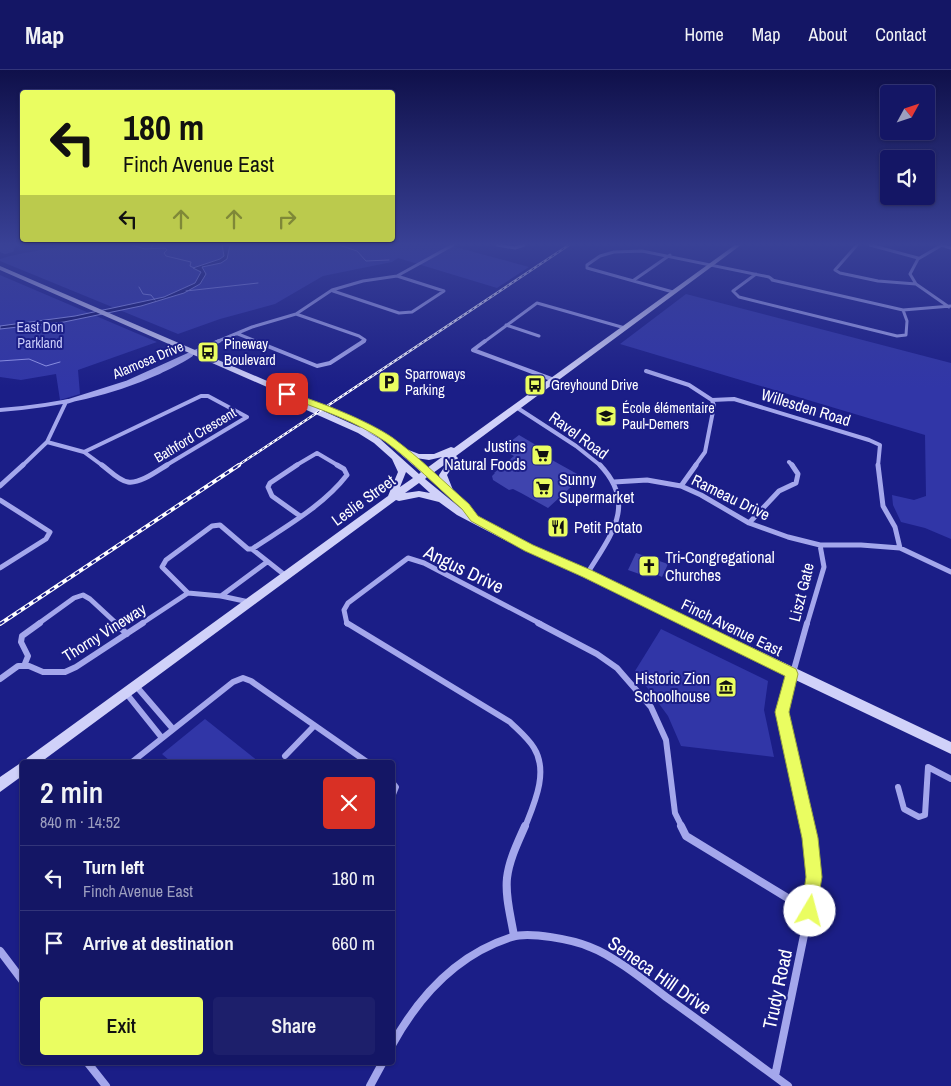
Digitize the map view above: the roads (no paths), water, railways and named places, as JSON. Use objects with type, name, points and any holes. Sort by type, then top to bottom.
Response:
[{"type":"main road","name":"Finch Avenue East","points":[[55,292],[287,394],[296,402],[361,431],[394,449],[460,513],[792,674],[951,748]]},
{"type":"main road","name":"Leslie Street","points":[[34,760],[672,292]]},
{"type":"main road","points":[[394,449],[430,458],[437,457],[473,440]]},
{"type":"main road","points":[[391,500],[416,493],[446,498],[443,475],[465,446]]},
{"type":"main road","points":[[391,500],[402,472],[394,449]]},
{"type":"main road","points":[[0,785],[20,770]]},
{"type":"street","points":[[193,353],[252,327],[296,314],[328,292]]},
{"type":"street","points":[[339,292],[399,314],[407,314],[442,292]]},
{"type":"street","points":[[734,292],[739,297],[897,336],[906,336],[907,321],[904,310]]},
{"type":"street","points":[[827,292],[904,310],[950,307]]},
{"type":"street","points":[[928,292],[950,307]]},
{"type":"street","points":[[554,380],[473,350],[537,303],[625,328]]},
{"type":"street","points":[[238,334],[317,366],[330,363],[365,340],[359,336],[296,314]]},
{"type":"street","points":[[506,325],[539,336]]},
{"type":"street","name":"Alamosa Drive","points":[[0,410],[22,409],[104,395],[128,386],[193,353]]},
{"type":"street","points":[[646,371],[685,383],[700,390],[712,400],[714,406],[705,452],[681,486]]},
{"type":"street","name":"Bathford Crescent","points":[[201,396],[208,396],[247,417],[148,476],[133,482],[126,482],[84,452],[201,396]]},
{"type":"street","name":"Willesden Road","points":[[712,400],[734,399],[880,445],[878,463],[883,506],[895,527],[900,548]]},
{"type":"street","points":[[0,486],[47,442],[66,402]]},
{"type":"street","name":"Ravel Road","points":[[516,407],[588,454],[605,468],[614,482],[618,498],[618,522],[587,574]]},
{"type":"street","points":[[47,442],[84,452]]},
{"type":"street","points":[[252,550],[300,516],[340,485],[347,474],[344,469],[317,453],[270,483],[268,487],[272,496],[300,516]]},
{"type":"street","points":[[749,523],[779,491],[796,483],[799,476],[797,470],[789,462]]},
{"type":"street","name":"Rameau Drive","points":[[614,482],[647,480],[681,486],[702,495],[749,523],[788,537],[820,545],[861,545],[900,548],[951,572]]},
{"type":"street","points":[[0,500],[50,532],[46,539],[0,568]]},
{"type":"street","points":[[249,602],[221,596],[188,593],[162,567],[166,560],[212,526],[220,525],[248,549],[256,550],[267,562],[286,576]]},
{"type":"street","name":"Liszt Gate","points":[[792,674],[824,567],[820,545]]},
{"type":"street","name":"Angus Drive","points":[[514,936],[506,896],[507,872],[541,780],[536,752],[527,738],[510,722],[348,624],[344,610],[348,602],[408,558],[424,563],[598,654],[617,668],[651,707],[666,740],[675,813],[686,836],[810,911]]},
{"type":"street","points":[[221,596],[267,562]]},
{"type":"street","name":"Thorny Vineway","points":[[24,666],[43,672],[64,672],[76,668],[188,593]]},
{"type":"street","points":[[0,679],[18,666],[24,666],[28,656],[21,642],[22,636],[74,598],[83,595],[90,599],[127,634]]},
{"type":"street","name":"Trudy Road","points":[[775,1076],[810,911],[814,877],[810,838],[782,712],[792,674]]},
{"type":"street","points":[[134,760],[233,682],[243,678],[251,681],[364,760]]},
{"type":"street","points":[[130,689],[173,729]]},
{"type":"street","points":[[130,689],[162,738]]},
{"type":"street","points":[[285,756],[314,726]]},
{"type":"street","points":[[898,787],[904,809],[919,817],[925,815],[928,767],[951,778]]},
{"type":"street","name":"Seneca Hill Drive","points":[[395,1040],[407,1018],[436,982],[471,955],[514,936],[552,937],[592,947],[631,971],[788,1086]]},
{"type":"street","points":[[0,951],[20,977]]},
{"type":"street","points":[[89,1065],[106,1086]]},
{"type":"street","points":[[370,1086],[381,1065]]},
{"type":"waterway","points":[[142,292],[151,295],[155,300]]},
{"type":"waterway","points":[[0,361],[29,359],[46,366],[60,362]]},
{"type":"railway","points":[[237,466],[498,292]]},
{"type":"railway","points":[[0,624],[239,465]]},
{"type":"place","name":"Pineway Boulevard","points":[[208,352]]},
{"type":"place","name":"Sparroways Parking","points":[[389,382]]},
{"type":"place","name":"Greyhound Drive","points":[[535,385]]},
{"type":"place","name":"École élémentaire Paul-Demers","points":[[606,416]]},
{"type":"place","name":"Justins Natural Foods","points":[[542,455]]},
{"type":"place","name":"Sunny Supermarket","points":[[543,488]]},
{"type":"place","name":"Petit Potato","points":[[558,527]]},
{"type":"place","name":"Tri-Congregational Churches","points":[[649,566]]},
{"type":"place","name":"Historic Zion Schoolhouse","points":[[726,687]]},
{"type":"park label","name":"East Don Parkland","points":[[40,336]]}]
